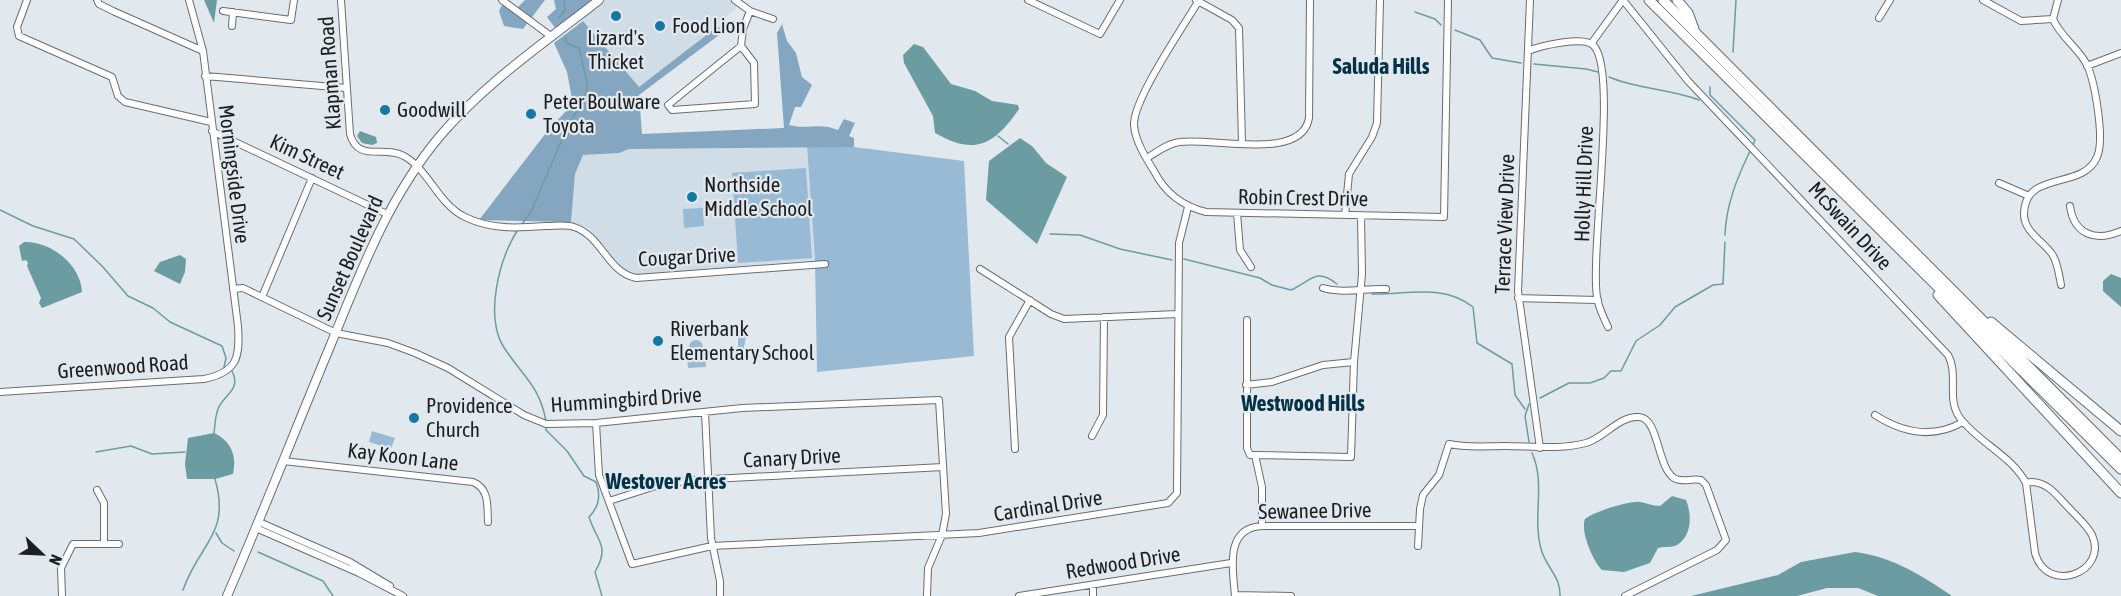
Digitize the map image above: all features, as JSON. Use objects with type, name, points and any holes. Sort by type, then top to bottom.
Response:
[{"type":"highway","points":[[1649,0],[2121,469]]},
{"type":"highway","points":[[1663,0],[2121,459]]},
{"type":"highway","points":[[1677,0],[1688,13],[1694,32]]},
{"type":"highway","points":[[1882,234],[2121,493]]},
{"type":"highway","points":[[1920,258],[2040,364],[2121,431]]},
{"type":"main road","name":"Sunset Boulevard","points":[[227,596],[368,253],[387,214],[439,138],[470,105],[598,0]]},
{"type":"street","points":[[27,0],[17,27],[19,36],[112,77],[118,96],[125,102],[211,122]]},
{"type":"street","points":[[97,0],[99,4],[113,11],[202,51]]},
{"type":"street","name":"Morningside Drive","points":[[189,0],[202,51],[238,326],[238,354]]},
{"type":"street","points":[[291,20],[294,0]]},
{"type":"street","name":"Klapman Road","points":[[341,0],[352,144],[363,151],[395,152],[407,158],[417,167]]},
{"type":"street","points":[[502,0],[552,37]]},
{"type":"street","points":[[735,0],[750,11],[773,19]]},
{"type":"street","points":[[1028,0],[1100,34],[1120,0]]},
{"type":"street","points":[[1198,0],[1232,20],[1239,28],[1242,143]]},
{"type":"street","name":"Robin Crest Drive","points":[[1198,0],[1136,110],[1134,129],[1164,187],[1188,207],[1206,212],[1444,217],[1448,0]]},
{"type":"street","points":[[1147,158],[1182,141],[1285,142],[1299,135],[1308,124],[1310,0]]},
{"type":"street","points":[[1345,215],[1349,174],[1372,137],[1377,123],[1380,0]]},
{"type":"street","name":"Terrace View Drive","points":[[1530,0],[1518,298],[1540,448]]},
{"type":"street","points":[[1528,51],[1553,43],[1591,44],[1623,0]]},
{"type":"street","name":"McSwain Drive","points":[[1623,0],[1688,81],[1757,151],[1948,355],[1954,371],[1954,408],[1963,422]]},
{"type":"street","points":[[1879,18],[1890,0]]},
{"type":"street","points":[[1983,0],[2022,21],[2053,19]]},
{"type":"street","points":[[2053,19],[2058,0]]},
{"type":"street","points":[[223,11],[299,21]]},
{"type":"street","points":[[741,46],[668,105],[672,110],[755,104],[754,63],[741,46],[743,29],[750,11]]},
{"type":"street","points":[[232,26],[233,12]]},
{"type":"street","points":[[2053,19],[2087,66],[2101,140],[2098,157],[2083,173],[2040,185],[2029,196],[2024,211],[2027,226],[2052,255],[2061,285]]},
{"type":"street","name":"Holly Hill Drive","points":[[1591,44],[1599,55],[1604,70],[1598,300],[1608,327]]},
{"type":"street","points":[[2087,66],[2121,53]]},
{"type":"street","points":[[205,76],[346,88]]},
{"type":"street","name":"Kim Street","points":[[212,131],[387,214]]},
{"type":"street","name":"Cougar Drive","points":[[417,167],[446,204],[463,216],[500,228],[576,227],[589,236],[618,270],[632,277],[825,264]]},
{"type":"street","points":[[262,297],[312,178]]},
{"type":"street","points":[[1999,183],[2029,196]]},
{"type":"street","points":[[2070,206],[2074,219],[2088,235],[2101,237],[2121,231]]},
{"type":"street","name":"Cardinal Drive","points":[[609,501],[632,564],[712,546],[942,535],[1014,529],[1172,502],[1177,493],[1179,235],[1188,207]]},
{"type":"street","points":[[1238,213],[1240,250],[1251,267]]},
{"type":"street","points":[[1247,320],[1247,448],[1250,455],[1351,457],[1354,362],[1361,288],[1361,216]]},
{"type":"street","points":[[980,269],[1064,319],[1178,314]]},
{"type":"street","name":"Hummingbird Drive","points":[[233,289],[243,288],[336,333],[388,343],[415,353],[452,371],[535,420],[553,425],[596,423],[742,408],[939,400],[943,467]]},
{"type":"street","points":[[1323,288],[1341,291],[1361,288],[1386,289]]},
{"type":"street","points":[[1518,298],[1598,300]]},
{"type":"street","points":[[1015,449],[1009,337],[1030,300]]},
{"type":"street","points":[[1092,436],[1103,415],[1104,317]]},
{"type":"street","name":"Greenwood Road","points":[[0,392],[204,379],[229,370],[238,354]]},
{"type":"street","points":[[1246,385],[1272,382],[1323,365],[1354,362]]},
{"type":"street","points":[[705,412],[712,546],[720,581],[720,596]]},
{"type":"street","points":[[1875,415],[1894,427],[1908,431],[1950,429],[1963,422],[2015,466],[2026,483],[2035,553],[2039,563],[2047,572],[2057,577],[2067,578],[2078,575],[2088,566],[2093,556],[2094,544],[2091,533],[2049,488],[2038,482],[2026,483]]},
{"type":"street","points":[[1418,546],[1424,495],[1439,475],[1449,444],[1562,448],[1589,442],[1637,416],[1651,424],[1664,466],[1671,476],[1677,480],[1701,480],[1706,485],[1724,529],[1725,544],[1640,591],[1625,596]]},
{"type":"street","points":[[596,423],[599,475],[609,501]]},
{"type":"street","points":[[1255,455],[1262,487],[1262,526]]},
{"type":"street","name":"Kay Koon Lane","points":[[283,461],[473,482],[481,486],[486,493],[488,522]]},
{"type":"street","points":[[927,596],[928,567],[942,535],[946,514],[943,467]]},
{"type":"street","name":"Canary Drive","points":[[609,501],[662,484],[707,479],[943,467]]},
{"type":"street","points":[[97,490],[104,503],[104,544]]},
{"type":"street","points":[[258,525],[402,595]]},
{"type":"street","name":"Sewanee Drive","points":[[1235,595],[1231,563],[1233,549],[1239,536],[1249,529],[1262,526],[1419,526]]},
{"type":"street","points":[[62,596],[61,568],[73,544],[119,544]]},
{"type":"street","name":"Redwood Drive","points":[[1019,596],[1231,563]]},
{"type":"street","points":[[1093,585],[1093,596]]},
{"type":"street","points":[[1235,595],[1291,596]]},
{"type":"shaded area","points":[[204,0],[217,0],[214,23]]},
{"type":"shaded area","points":[[525,0],[545,0],[523,29],[504,26],[499,11],[504,1],[515,10]]},
{"type":"shaded area","points":[[554,0],[599,0],[558,32],[547,17],[556,9]]},
{"type":"shaded area","points":[[599,0],[735,0],[740,5],[673,62],[639,87],[578,16]]},
{"type":"shaded area","points":[[583,21],[639,87],[718,26],[723,32],[639,95],[642,134],[784,128],[777,33],[782,24],[787,41],[796,53],[802,77],[812,85],[801,107],[795,107],[789,125],[838,130],[844,119],[855,123],[849,136],[854,138],[854,147],[629,149],[619,153],[583,155],[575,174],[571,222],[479,220],[549,129],[573,104],[567,72],[554,43]]},
{"type":"shaded area","points":[[914,44],[923,47],[951,84],[975,91],[992,101],[1018,105],[1019,109],[1001,131],[983,143],[961,144],[935,133],[933,116],[904,63],[903,55]]},
{"type":"shaded area","points":[[360,131],[376,137],[377,143],[372,145],[362,143],[357,136]]},
{"type":"shaded area","points":[[1020,138],[1032,146],[1046,163],[1067,177],[1037,244],[986,200],[989,161]]},
{"type":"shaded area","name":"Northside Middle School","points":[[807,146],[815,260],[639,275],[618,266],[589,229],[571,222],[575,174],[583,155],[619,153],[629,149]]},
{"type":"shaded area","points":[[807,146],[854,147],[964,161],[974,356],[817,372],[815,260]]},
{"type":"shaded area","points":[[806,168],[812,258],[738,263],[732,173]]},
{"type":"shaded area","points":[[703,208],[704,226],[684,228],[683,209]]},
{"type":"shaded area","points":[[24,242],[44,246],[63,257],[76,273],[82,292],[42,308],[39,303],[41,298],[27,266],[28,263],[26,260],[22,261],[19,246]]},
{"type":"shaded area","points":[[180,255],[186,259],[185,272],[180,284],[154,271],[160,262]]},
{"type":"shaded area","points":[[2111,274],[2121,278],[2121,307],[2103,291],[2103,281]]},
{"type":"shaded area","points":[[738,333],[743,333],[746,337],[743,352],[738,350]]},
{"type":"shaded area","points":[[696,340],[701,342],[703,347],[701,352],[696,354],[691,352],[689,347],[691,342]]},
{"type":"shaded area","points":[[705,356],[706,367],[688,368],[687,357]]},
{"type":"shaded area","points":[[372,431],[395,438],[391,449],[369,442]]},
{"type":"shaded area","points":[[214,433],[229,444],[234,461],[233,474],[215,479],[187,479],[185,464],[188,438]]},
{"type":"shaded area","points":[[1672,496],[1686,500],[1688,506],[1690,518],[1688,530],[1682,541],[1675,546],[1658,548],[1650,563],[1624,572],[1602,570],[1588,546],[1584,531],[1585,519],[1604,510],[1629,503],[1640,502],[1660,506]]},
{"type":"shaded area","points":[[1855,552],[1869,554],[1894,563],[1918,574],[1952,596],[1878,596],[1858,588],[1827,588],[1797,596],[1691,596],[1778,575],[1801,562]]},
{"type":"waterway","points":[[559,18],[565,10],[564,0]]},
{"type":"waterway","points":[[1733,52],[1736,0]]},
{"type":"waterway","points":[[1415,12],[1435,19],[1441,25]]},
{"type":"waterway","points":[[1455,30],[1480,40],[1492,58],[1521,63]]},
{"type":"waterway","points":[[522,224],[531,212],[562,139],[586,93],[587,82],[579,48],[566,43],[566,37]]},
{"type":"waterway","points":[[1534,64],[1598,72]]},
{"type":"waterway","points":[[1609,77],[1699,100]]},
{"type":"waterway","points":[[1710,87],[1710,95],[1755,140],[1752,147]]},
{"type":"waterway","points":[[998,136],[1008,144]]},
{"type":"waterway","points":[[1725,235],[1733,192],[1750,151]]},
{"type":"waterway","points":[[0,210],[33,226],[74,239],[128,296],[153,308],[170,322],[222,346],[226,358],[224,367]]},
{"type":"waterway","points":[[517,231],[510,243],[500,272],[495,319],[503,346],[534,389],[546,421]]},
{"type":"waterway","points":[[1050,234],[1080,235],[1120,249],[1172,260]]},
{"type":"waterway","points":[[1540,398],[1569,383],[1590,383],[1604,378],[1611,371],[1621,371],[1636,341],[1660,325],[1675,307],[1713,285],[1723,284],[1725,242]]},
{"type":"waterway","points":[[1184,259],[1260,278],[1272,285],[1291,290],[1318,276],[1324,276],[1337,284]]},
{"type":"waterway","points":[[1372,294],[1437,293],[1449,295],[1473,307],[1477,343],[1512,364],[1515,395],[1525,409]]},
{"type":"waterway","points":[[214,433],[220,404],[231,392],[235,383],[232,371]]},
{"type":"waterway","points":[[1529,404],[1525,416],[1529,442]]},
{"type":"waterway","points":[[546,426],[546,430],[567,451],[584,476],[596,482],[598,501],[589,517],[602,550],[602,556],[595,572],[602,596]]},
{"type":"waterway","points":[[96,452],[131,446],[152,454],[185,452]]},
{"type":"waterway","points":[[1532,453],[1538,477],[1538,525],[1541,549],[1556,578],[1560,596]]},
{"type":"waterway","points":[[183,590],[216,526],[219,498],[215,479]]},
{"type":"waterway","points":[[216,533],[222,543],[234,551]]},
{"type":"waterway","points":[[258,552],[323,581],[333,596]]},
{"type":"place","name":"Lizard's Thicket","points":[[616,16]]},
{"type":"place","name":"Food Lion","points":[[660,26]]},
{"type":"place","name":"Goodwill","points":[[385,110]]},
{"type":"place","name":"Peter Boulware Toyota","points":[[531,114]]},
{"type":"place","name":"Northside Middle School","points":[[692,197]]},
{"type":"place","name":"Riverbank Elementary School","points":[[658,341]]},
{"type":"place","name":"Providence Church","points":[[414,418]]},
{"type":"district","name":"Saluda Hills","points":[[1381,66]]},
{"type":"district","name":"Westwood Hills","points":[[1303,403]]},
{"type":"district","name":"Westover Acres","points":[[666,481]]}]
